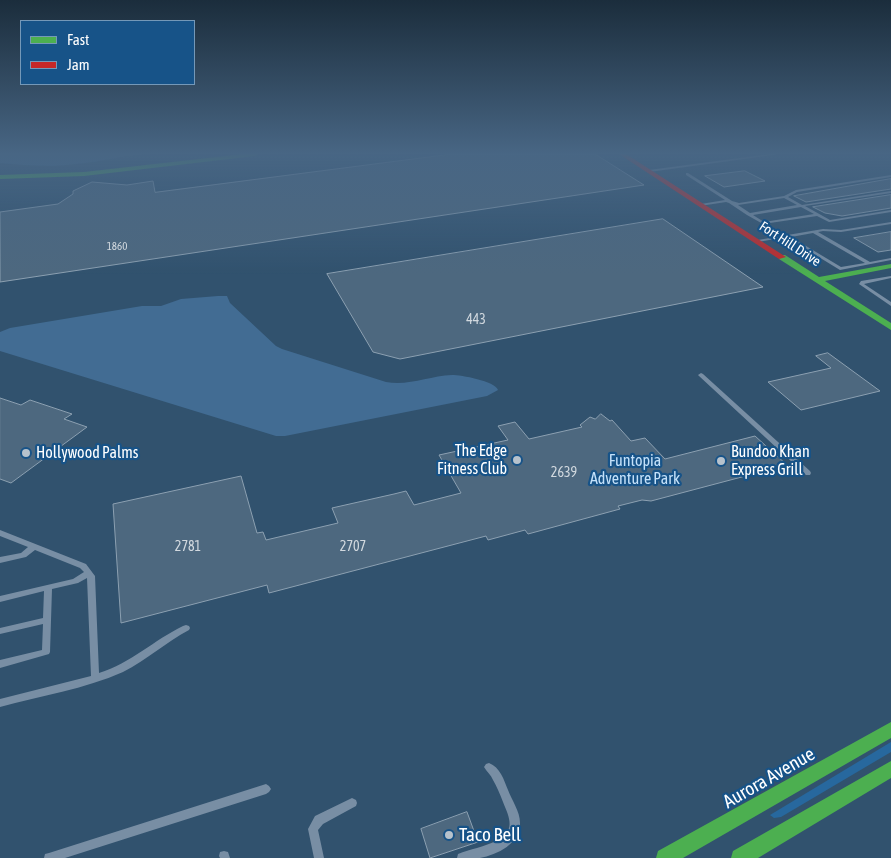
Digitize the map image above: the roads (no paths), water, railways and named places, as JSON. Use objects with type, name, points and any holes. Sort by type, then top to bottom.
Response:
[{"type":"street","name":"Fort Hill Drive","points":[[684,194],[891,327]]},
{"type":"street","points":[[818,280],[891,266]]},
{"type":"street","name":"Aurora Avenue","points":[[665,858],[891,729]]},
{"type":"street","points":[[740,858],[891,769]]},
{"type":"lane","points":[[719,194],[726,201],[762,224],[818,215]]},
{"type":"lane","points":[[701,205],[726,201],[739,204],[785,197],[790,194]]},
{"type":"lane","points":[[748,214],[878,194]]},
{"type":"lane","points":[[785,197],[829,221],[891,211]]},
{"type":"lane","points":[[758,241],[891,223]]},
{"type":"lane","points":[[815,232],[869,263]]},
{"type":"lane","points":[[787,236],[840,268],[891,259]]},
{"type":"lane","points":[[891,277],[861,284],[891,304]]},
{"type":"lane","points":[[701,375],[808,473]]},
{"type":"lane","points":[[0,533],[83,566],[91,576],[95,677]]},
{"type":"lane","points":[[0,560],[23,555],[34,547]]},
{"type":"lane","points":[[0,599],[75,581],[89,573]]},
{"type":"lane","points":[[0,664],[46,652],[48,587]]},
{"type":"lane","points":[[0,631],[47,620]]},
{"type":"lane","points":[[0,703],[118,670],[186,628]]},
{"type":"lane","points":[[462,858],[504,843],[512,835],[515,826],[514,814],[496,773],[488,767]]},
{"type":"lane","points":[[49,858],[266,790]]},
{"type":"lane","points":[[319,858],[313,829],[319,820],[352,803]]},
{"type":"place","name":"Hollywood Palms","points":[[26,453]]},
{"type":"place","name":"The Edge Fitness Club","points":[[517,460]]},
{"type":"place","name":"Bundoo Khan Express Grill","points":[[721,461]]},
{"type":"place","name":"Taco Bell","points":[[449,835]]},
{"type":"park label","name":"Funtopia Adventure Park","points":[[635,470]]}]
